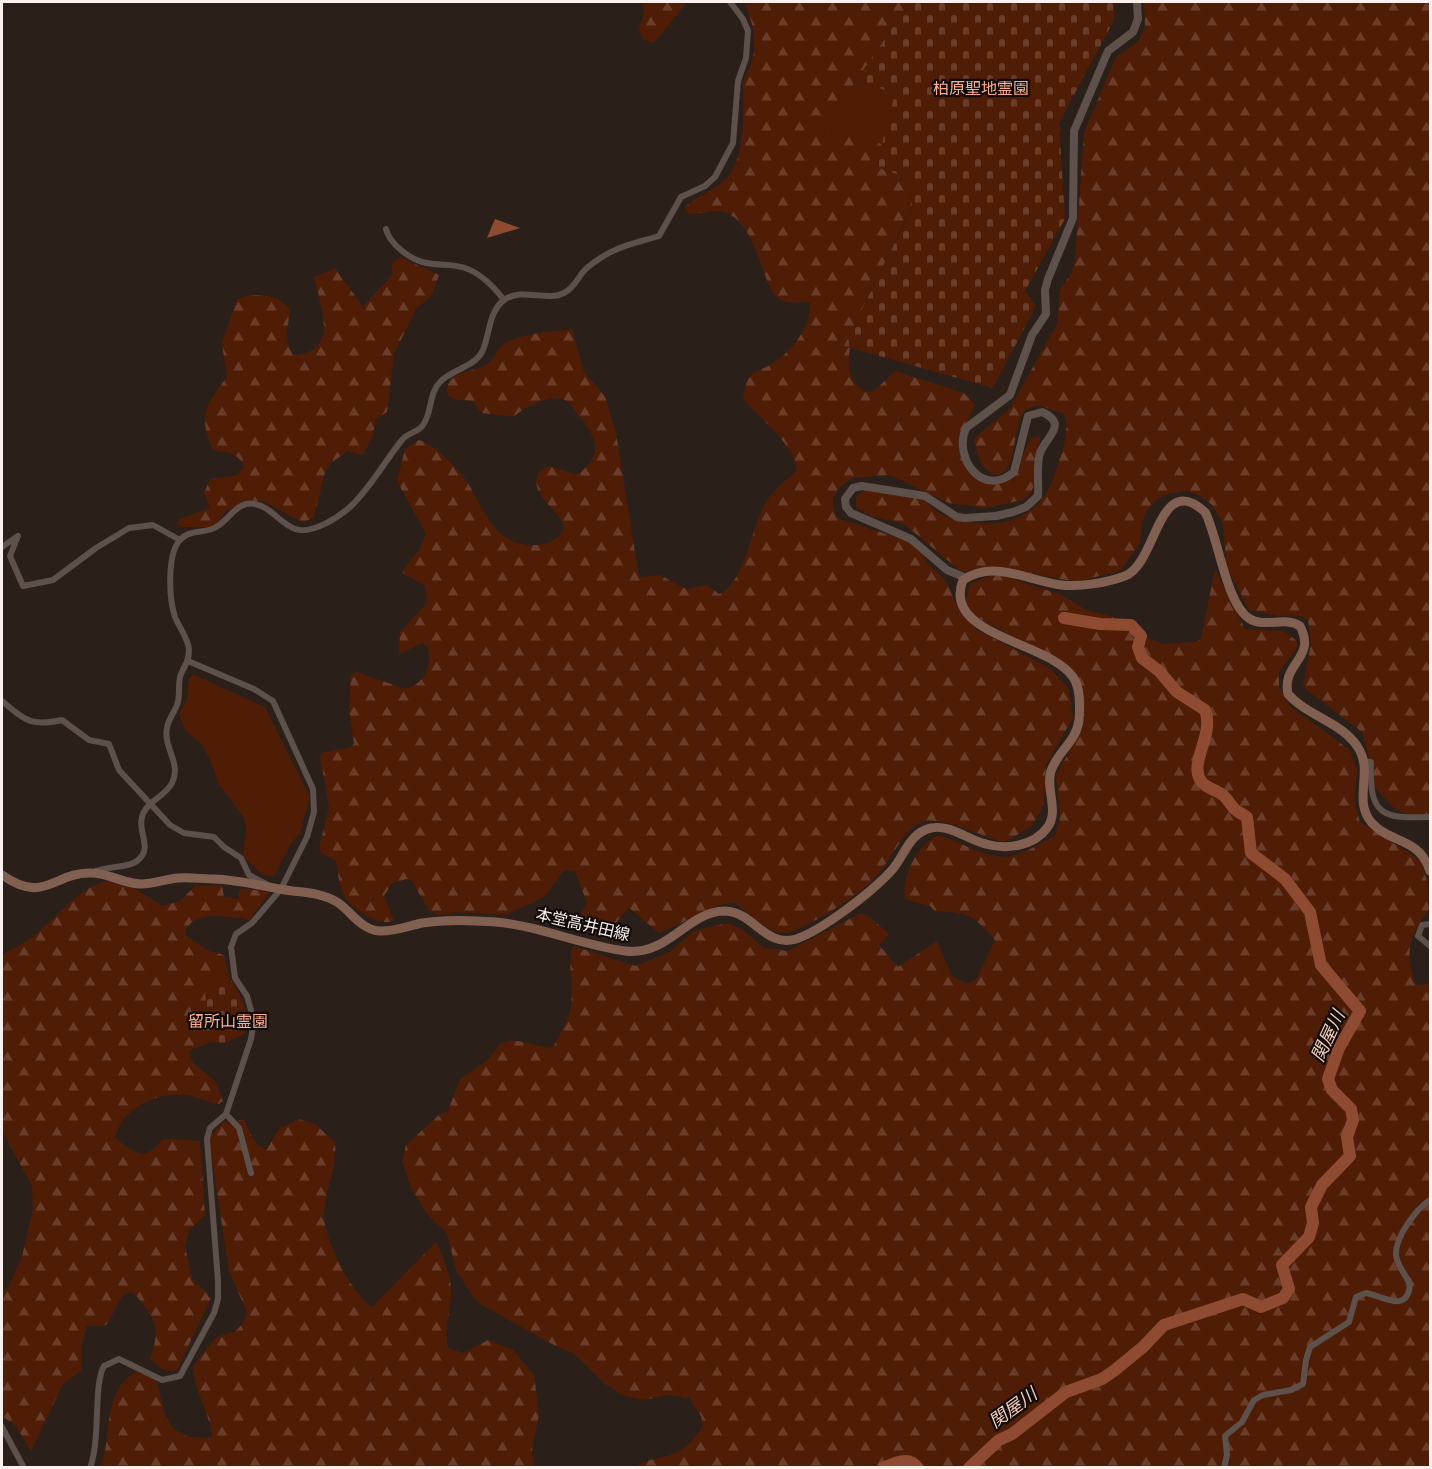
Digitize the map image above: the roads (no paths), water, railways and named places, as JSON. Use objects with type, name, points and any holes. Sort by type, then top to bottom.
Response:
[{"type":"main road","points":[[966,578],[973,574],[994,570],[1073,586],[1125,576],[1133,573],[1146,557],[1164,513],[1178,503],[1199,507],[1209,520],[1223,570],[1245,616],[1260,622],[1290,621],[1300,626],[1305,638],[1305,651],[1287,679],[1288,694],[1353,742],[1363,761],[1363,804],[1366,815],[1382,830],[1416,848],[1431,871]]},
{"type":"main road","name":"本堂高井田線","points":[[2,875],[14,884],[41,888],[83,873],[110,874],[142,884],[179,878],[243,880],[281,889],[318,894],[338,902],[363,925],[380,931],[444,921],[497,922],[531,927],[627,951],[657,948],[715,912],[742,914],[767,936],[778,940],[798,938],[821,925],[875,886],[894,868],[915,836],[924,830],[938,827],[986,844],[1007,846],[1037,838],[1051,821],[1049,774],[1076,732],[1079,722],[1078,690],[1070,674],[1050,659],[978,625],[966,614],[959,591],[966,578]]},
{"type":"street","points":[[92,873],[104,867],[131,864],[143,854],[145,840],[141,821],[149,804],[171,786],[174,777],[176,766],[166,738],[167,727],[178,703],[180,675],[188,661],[189,646],[175,615],[171,594],[174,549],[180,540],[188,533],[218,527],[233,511],[243,505],[255,504],[296,529],[310,529],[351,506],[404,437],[423,426],[440,381],[477,358],[493,315],[504,300],[530,293],[562,295],[573,287],[580,274],[589,266],[622,245],[659,236],[681,197],[705,186],[714,177],[733,142],[738,81],[746,58],[748,31],[743,19],[730,2]]},
{"type":"street","points":[[966,578],[947,570],[911,539],[851,513],[846,507],[845,499],[853,488],[862,486],[925,496],[957,516],[980,518],[1019,510],[1033,502],[1038,496],[1041,452],[1055,429],[1050,416],[1042,412],[1028,416],[1014,472],[1001,479],[984,481],[978,477],[969,463],[962,436],[966,428],[1010,395],[1032,335],[1046,314],[1045,291],[1048,279],[1073,218],[1074,131],[1108,51],[1133,32],[1138,19],[1137,2]]},
{"type":"street","points":[[386,229],[388,238],[412,257],[428,263],[446,263],[466,268],[496,290],[504,300]]},
{"type":"street","points":[[2,547],[18,536],[10,556],[23,585],[53,580],[96,548],[129,528],[153,525],[180,540]]},
{"type":"street","points":[[90,1467],[97,1439],[100,1378],[104,1366],[119,1359],[162,1380],[180,1376],[188,1365],[217,1306],[218,1281],[207,1139],[210,1128],[226,1114],[251,1039],[254,1022],[247,996],[235,978],[231,946],[236,934],[252,923],[281,889],[307,837],[314,812],[313,789],[273,701],[254,689],[188,661]]},
{"type":"street","points":[[2,701],[22,719],[35,724],[62,720],[89,740],[109,744],[119,770],[149,804],[178,831],[214,837],[241,858],[249,874],[267,886]]},
{"type":"street","points":[[1363,761],[1371,762],[1371,788],[1380,809],[1397,819],[1431,817]]},
{"type":"street","points":[[1431,924],[1422,925],[1418,936],[1431,946]]},
{"type":"street","points":[[226,1114],[238,1128],[251,1173]]},
{"type":"street","points":[[1224,1467],[1227,1455],[1225,1436],[1242,1422],[1248,1407],[1263,1395],[1291,1390],[1303,1384],[1310,1347],[1349,1322],[1356,1297],[1366,1293],[1392,1302],[1399,1302],[1406,1298],[1410,1285],[1398,1262],[1397,1245],[1421,1208],[1431,1200]]},
{"type":"street","points":[[2,1426],[24,1467]]},
{"type":"waterway","name":"関屋川","points":[[969,1468],[999,1440],[1012,1434],[1066,1392],[1102,1379],[1115,1370],[1143,1347],[1164,1325],[1243,1299],[1261,1307],[1283,1298],[1289,1289],[1282,1265],[1309,1237],[1313,1223],[1311,1207],[1322,1185],[1350,1156],[1347,1137],[1353,1120],[1351,1109],[1332,1090],[1328,1079],[1339,1048],[1360,1011],[1321,965],[1310,912],[1285,879],[1251,853],[1247,817],[1235,809],[1224,796],[1201,781],[1198,766],[1207,729],[1205,710],[1177,692],[1159,671],[1142,658],[1138,647],[1141,636],[1131,625],[1100,624],[1064,618]]},
{"type":"waterway","name":"関屋川","points":[[883,1468],[906,1461],[918,1468]]},
{"type":"park label","name":"柏原聖地霊園","points":[[981,88]]},
{"type":"park label","name":"留所山霊園","points":[[228,1021]]}]
